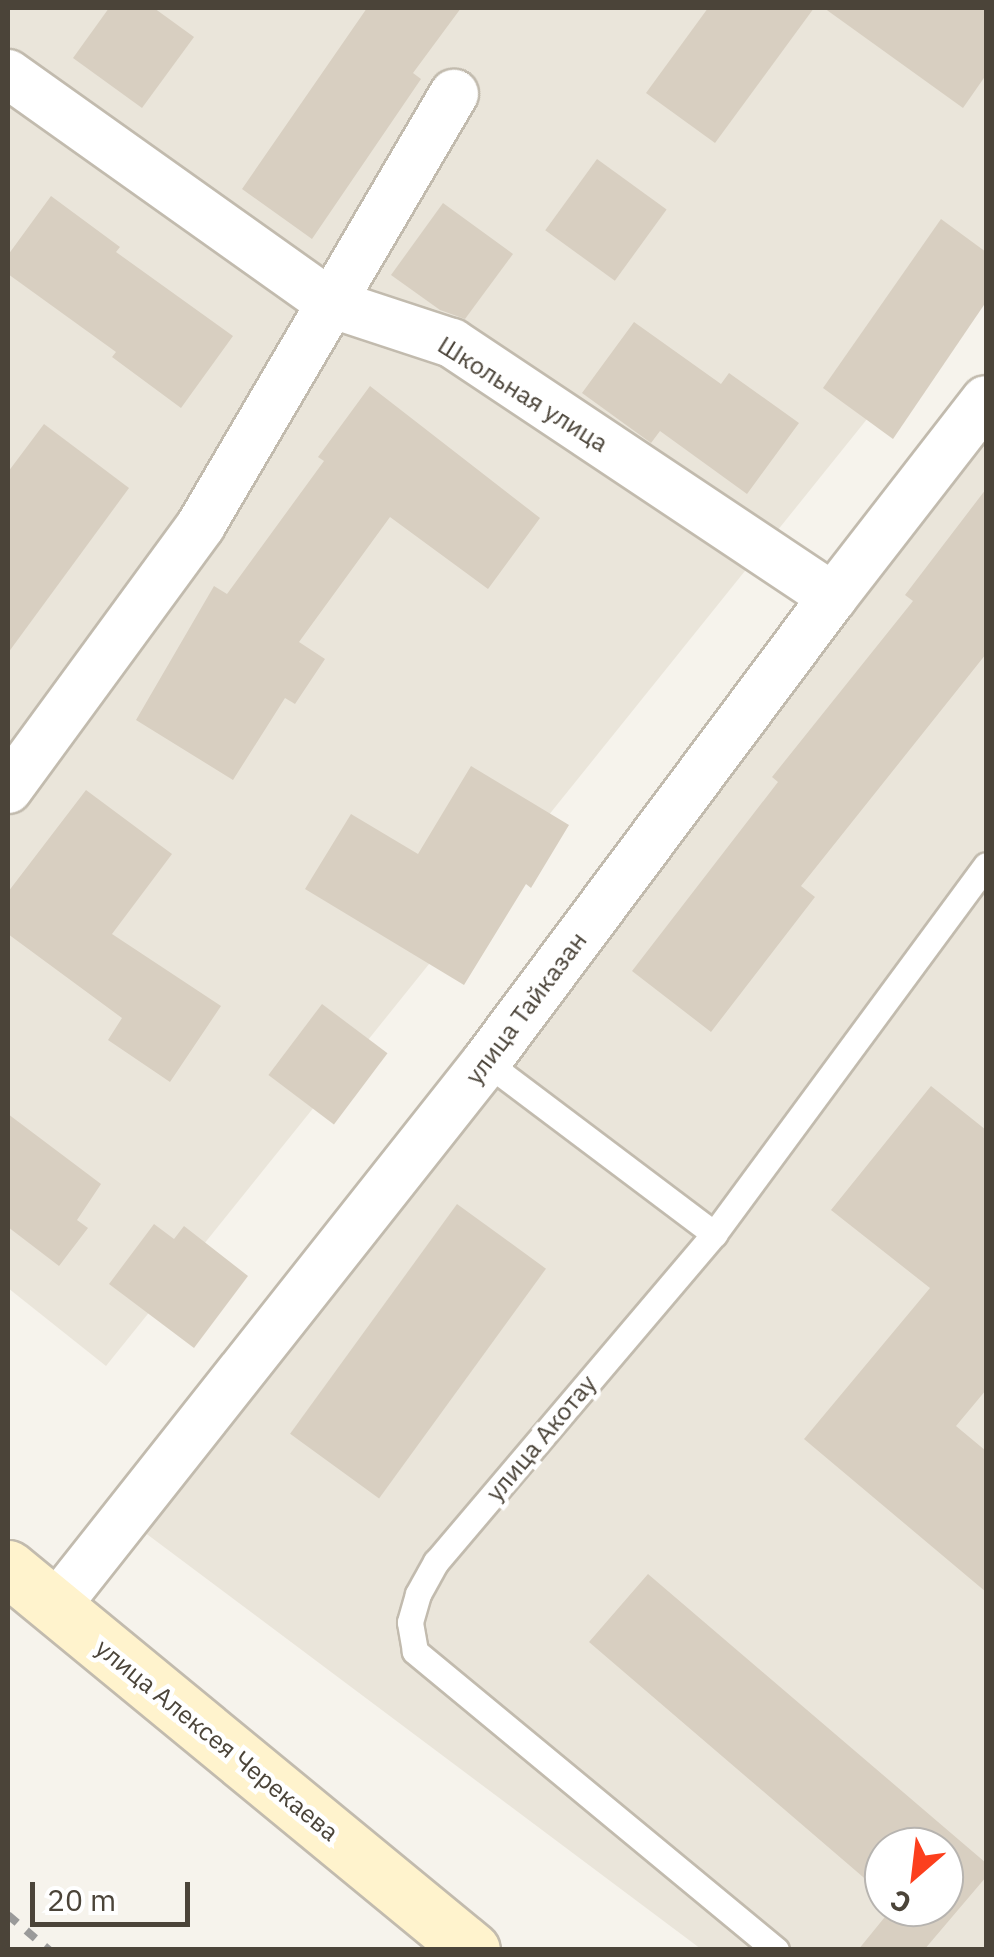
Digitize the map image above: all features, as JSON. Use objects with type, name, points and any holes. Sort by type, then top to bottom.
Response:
[{"type":"street","name":"Школьная улица","points":[[8,74],[330,303],[452,342],[833,597]]},
{"type":"street","points":[[8,789],[201,525],[454,94]]},
{"type":"street","name":"улица Тайказан","points":[[55,1607],[486,1062],[833,597],[986,400]]},
{"type":"street","name":"улица Алексея Черекаева","points":[[8,1568],[472,1950]]},
{"type":"lane","name":"улица Акотау","points":[[776,1950],[416,1651],[410,1622],[418,1594],[436,1562],[714,1234],[986,866]]},
{"type":"lane","points":[[486,1062],[714,1234]]},
{"type":"shaded area","points":[[8,8],[986,8],[986,271],[106,1366],[8,1288]]},
{"type":"shaded area","points":[[986,400],[986,1949],[701,1949],[124,1517]]},
{"type":"building","points":[[109,8],[154,8],[194,37],[142,108],[73,58]]},
{"type":"building","points":[[367,8],[461,8],[413,73],[421,79],[312,239],[242,189]]},
{"type":"building","points":[[708,8],[814,8],[715,143],[646,93]]},
{"type":"building","points":[[824,8],[986,8],[986,75],[963,108]]},
{"type":"building","points":[[597,159],[667,210],[615,281],[545,230]]},
{"type":"building","points":[[51,196],[120,247],[116,252],[233,336],[181,408],[112,357],[116,352],[8,274],[8,255]]},
{"type":"building","points":[[443,203],[513,254],[465,319],[440,310],[391,275]]},
{"type":"building","points":[[941,219],[986,252],[986,302],[893,439],[823,388]]},
{"type":"building","points":[[634,322],[721,384],[729,373],[799,423],[747,494],[660,431],[651,443],[582,393]]},
{"type":"building","points":[[370,386],[540,518],[488,589],[390,517],[299,642],[325,659],[295,704],[285,698],[233,780],[136,720],[214,586],[227,594],[324,461],[318,457]]},
{"type":"building","points":[[44,424],[129,488],[8,653],[8,472]]},
{"type":"building","points":[[986,489],[986,654],[801,886],[815,897],[711,1032],[632,971],[778,782],[772,777],[913,601],[905,595]]},
{"type":"building","points":[[471,766],[569,825],[531,888],[526,884],[464,985],[305,889],[351,814],[418,854]]},
{"type":"building","points":[[86,790],[172,854],[112,934],[221,1006],[170,1082],[108,1040],[122,1018],[8,934],[8,892]]},
{"type":"building","points":[[322,1004],[387,1053],[334,1124],[268,1075]]},
{"type":"building","points":[[931,1086],[986,1130],[986,1390],[956,1426],[986,1451],[986,1592],[804,1439],[930,1288],[831,1210]]},
{"type":"building","points":[[8,1114],[101,1184],[77,1220],[88,1228],[59,1266],[8,1227]]},
{"type":"building","points":[[457,1204],[546,1269],[379,1498],[290,1434]]},
{"type":"building","points":[[154,1224],[174,1239],[184,1226],[248,1276],[194,1348],[109,1284]]},
{"type":"building","points":[[648,1574],[944,1827],[864,1827],[864,1878],[589,1642]]},
{"type":"building","points":[[964,1844],[986,1863],[986,1877],[964,1903]]},
{"type":"building","points":[[877,1927],[944,1927],[924,1950],[858,1950]]},
{"type":"railway","points":[[8,1915],[49,1950]]}]
